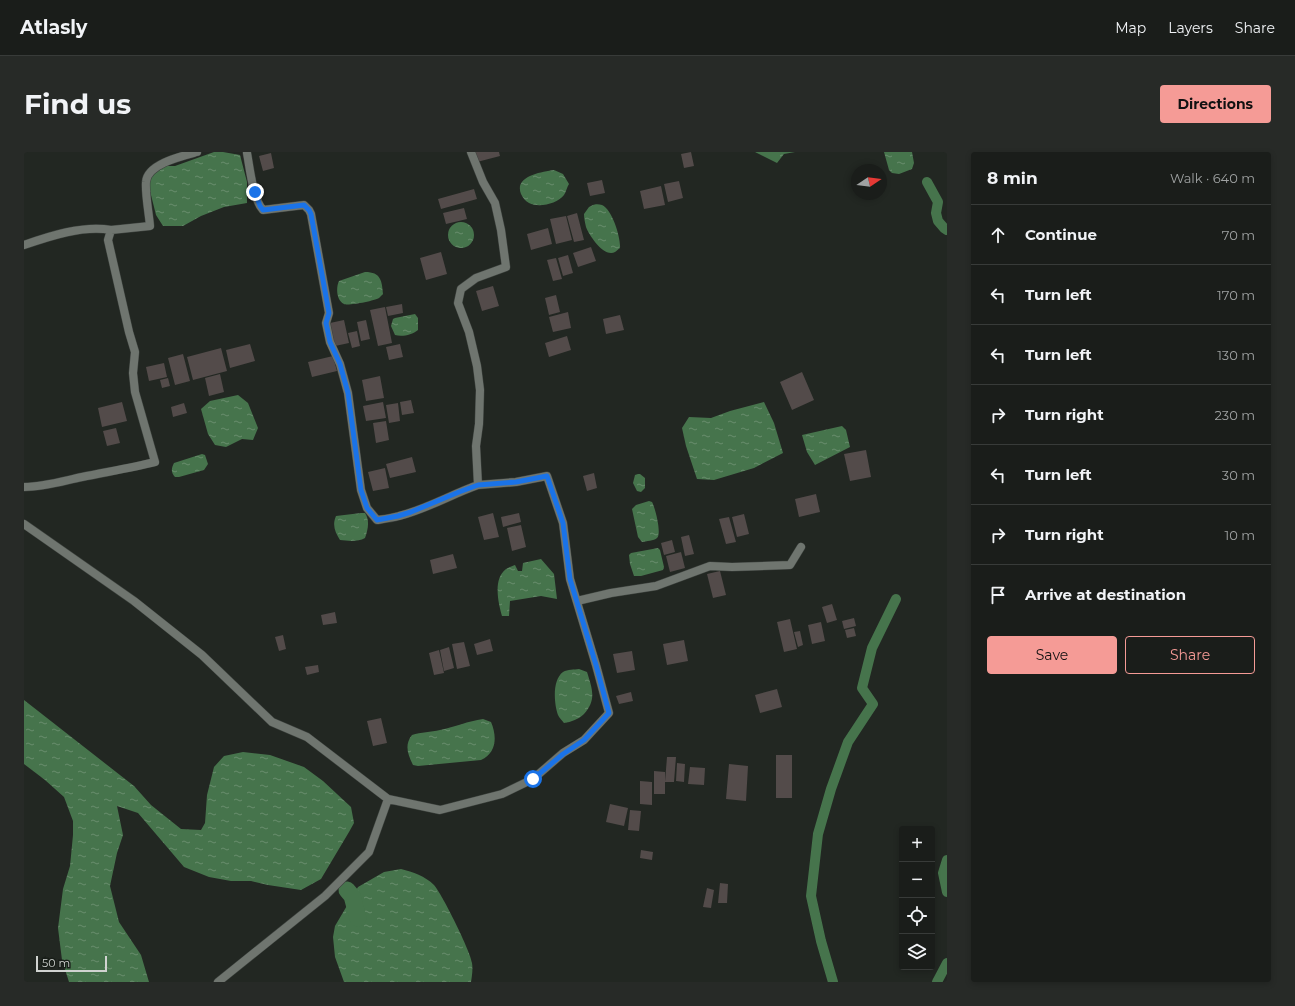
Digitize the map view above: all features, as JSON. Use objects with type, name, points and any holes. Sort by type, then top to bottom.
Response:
[{"type":"street","points":[[24,245],[69,232],[100,228],[111,230],[150,226],[145,181],[151,170],[172,159],[197,152]]},
{"type":"street","points":[[24,524],[134,601],[202,655],[272,722],[307,737],[388,799],[440,810],[502,794],[533,779],[563,754],[584,740],[609,713],[570,579],[563,523],[547,476],[516,482],[478,485],[424,508],[398,516],[377,520],[367,508],[361,490],[348,393],[340,364],[330,342],[326,323],[329,313],[311,214],[304,205],[263,210],[255,192],[247,152]]},
{"type":"street","points":[[471,152],[483,182],[495,203],[501,230],[506,267],[476,278],[461,289],[458,303],[470,332],[480,390],[479,424],[476,446],[478,485]]},
{"type":"street","points":[[24,487],[35,487],[84,476],[133,468],[155,462],[134,392],[133,373],[135,352],[108,240],[111,230]]},
{"type":"street","points":[[577,601],[611,593],[656,586],[710,566],[732,567],[790,565],[801,547]]},
{"type":"street","points":[[218,982],[325,896],[369,852],[388,799]]},
{"type":"water","points":[[214,152],[240,155],[247,182],[247,203],[224,207],[201,216],[183,226],[163,226],[156,215],[150,191],[149,178],[165,166],[175,166]]},
{"type":"water","points":[[755,152],[795,152],[784,154],[777,163]]},
{"type":"water","points":[[884,152],[912,152],[914,163],[912,169],[899,174],[892,173],[889,170]]},
{"type":"water","points":[[554,170],[563,174],[569,184],[561,198],[552,203],[538,205],[529,203],[523,198],[520,188],[521,183],[525,179],[542,172]]},
{"type":"water","points":[[593,205],[602,205],[606,208],[612,218],[620,243],[620,248],[615,252],[606,252],[602,249],[586,227],[584,214],[589,207]]},
{"type":"water","points":[[461,222],[470,226],[474,235],[470,244],[461,248],[452,244],[448,235],[452,226]]},
{"type":"water","points":[[365,272],[370,272],[380,278],[383,294],[379,298],[361,303],[344,304],[341,302],[337,293],[339,281]]},
{"type":"water","points":[[415,314],[418,318],[418,330],[407,335],[395,335],[391,326],[393,319]]},
{"type":"water","points":[[238,395],[248,403],[258,428],[253,440],[242,439],[226,447],[215,445],[208,434],[201,409],[210,401]]},
{"type":"water","points":[[764,402],[774,423],[783,453],[754,468],[714,480],[697,479],[686,446],[682,428],[689,417],[711,418],[730,411]]},
{"type":"water","points":[[842,426],[846,430],[850,447],[815,465],[807,452],[802,435]]},
{"type":"water","points":[[202,454],[205,455],[208,464],[204,470],[175,477],[172,470],[174,463]]},
{"type":"water","points":[[638,474],[645,478],[645,488],[641,492],[637,491],[633,483],[635,475]]},
{"type":"water","points":[[649,501],[652,502],[655,509],[659,531],[657,538],[654,540],[642,542],[638,537],[632,509],[636,505]]},
{"type":"water","points":[[365,513],[368,519],[368,528],[365,538],[356,541],[340,540],[334,522],[336,516]]},
{"type":"water","points":[[658,548],[660,550],[664,567],[663,570],[641,576],[634,576],[629,555],[631,553]]},
{"type":"water","points":[[541,559],[554,574],[557,599],[541,596],[510,601],[509,616],[502,616],[499,604],[498,585],[502,573],[506,569],[515,565],[518,571],[522,571],[523,563]]},
{"type":"water","points":[[579,669],[587,672],[592,689],[591,704],[582,716],[564,723],[558,716],[556,705],[555,692],[557,681],[563,672]]},
{"type":"water","points":[[24,700],[134,786],[151,805],[181,829],[201,830],[205,823],[207,795],[214,767],[224,756],[243,752],[270,755],[304,767],[323,781],[351,807],[354,823],[321,879],[301,890],[251,881],[231,881],[209,877],[184,867],[138,813],[117,806],[123,835],[117,853],[110,886],[119,922],[141,955],[149,982],[69,982],[62,960],[58,928],[63,889],[70,866],[73,821],[64,797],[24,764]]},
{"type":"water","points":[[483,719],[491,722],[495,738],[493,749],[486,757],[481,760],[418,766],[413,765],[408,754],[407,746],[412,735],[440,730]]},
{"type":"water","points":[[401,869],[423,877],[438,890],[467,947],[472,963],[471,982],[344,982],[335,957],[333,937],[335,926],[358,887],[384,872]]},
{"type":"building","points":[[475,152],[499,152],[500,156],[477,162]]},
{"type":"building","points":[[691,152],[694,166],[684,168],[681,154]]},
{"type":"building","points":[[271,153],[274,168],[263,171],[259,156]]},
{"type":"building","points":[[602,180],[605,193],[590,196],[587,183]]},
{"type":"building","points":[[679,181],[683,198],[668,202],[664,184]]},
{"type":"building","points":[[661,186],[665,205],[644,209],[640,191]]},
{"type":"building","points":[[474,189],[477,199],[441,209],[438,199]]},
{"type":"building","points":[[464,208],[467,219],[446,224],[443,213]]},
{"type":"building","points":[[577,213],[584,240],[574,242],[567,216]]},
{"type":"building","points":[[566,216],[572,240],[556,244],[550,219]]},
{"type":"building","points":[[548,228],[552,244],[531,250],[527,234]]},
{"type":"building","points":[[591,247],[596,261],[578,267],[573,253]]},
{"type":"building","points":[[441,252],[447,274],[426,280],[420,258]]},
{"type":"building","points":[[568,255],[573,273],[563,276],[558,258]]},
{"type":"building","points":[[556,258],[562,279],[553,281],[547,260]]},
{"type":"building","points":[[493,286],[499,306],[482,311],[476,291]]},
{"type":"building","points":[[556,295],[560,312],[549,315],[545,298]]},
{"type":"building","points":[[402,304],[403,313],[388,316],[386,307]]},
{"type":"building","points":[[385,307],[392,343],[378,346],[370,310]]},
{"type":"building","points":[[568,312],[571,328],[553,332],[549,317]]},
{"type":"building","points":[[620,315],[624,330],[606,334],[603,319]]},
{"type":"building","points":[[344,320],[349,343],[335,346],[330,323]]},
{"type":"building","points":[[366,320],[370,339],[361,341],[357,322]]},
{"type":"building","points":[[357,331],[360,346],[352,348],[348,333]]},
{"type":"building","points":[[567,336],[571,350],[549,357],[545,343]]},
{"type":"building","points":[[250,344],[255,361],[230,368],[226,350]]},
{"type":"building","points":[[400,344],[403,357],[389,360],[386,347]]},
{"type":"building","points":[[221,348],[227,371],[193,380],[187,357]]},
{"type":"building","points":[[183,354],[190,381],[175,385],[168,358]]},
{"type":"building","points":[[333,356],[337,371],[312,377],[308,362]]},
{"type":"building","points":[[164,363],[167,377],[149,381],[146,367]]},
{"type":"building","points":[[802,372],[814,400],[792,410],[780,382]]},
{"type":"building","points":[[220,374],[224,392],[209,396],[205,378]]},
{"type":"building","points":[[380,376],[384,398],[366,401],[362,380]]},
{"type":"building","points":[[168,378],[170,386],[162,388],[160,380]]},
{"type":"building","points":[[411,400],[414,413],[402,415],[400,402]]},
{"type":"building","points":[[122,402],[127,421],[102,427],[98,408]]},
{"type":"building","points":[[383,402],[386,418],[366,421],[363,406]]},
{"type":"building","points":[[184,403],[187,413],[173,417],[171,407]]},
{"type":"building","points":[[398,403],[400,421],[389,423],[386,405]]},
{"type":"building","points":[[386,421],[389,440],[376,443],[373,423]]},
{"type":"building","points":[[116,428],[120,443],[107,446],[103,431]]},
{"type":"building","points":[[866,450],[871,477],[850,481],[844,454]]},
{"type":"building","points":[[412,457],[416,472],[390,478],[386,464]]},
{"type":"building","points":[[385,468],[389,488],[373,491],[368,472]]},
{"type":"building","points":[[594,473],[597,488],[587,491],[583,476]]},
{"type":"building","points":[[816,494],[820,512],[799,517],[795,499]]},
{"type":"building","points":[[493,513],[499,537],[484,540],[478,517]]},
{"type":"building","points":[[519,513],[521,522],[503,527],[501,517]]},
{"type":"building","points":[[744,514],[749,534],[737,537],[732,517]]},
{"type":"building","points":[[729,517],[736,542],[726,544],[719,519]]},
{"type":"building","points":[[521,525],[526,547],[512,551],[507,528]]},
{"type":"building","points":[[689,535],[694,554],[685,556],[681,537]]},
{"type":"building","points":[[672,540],[675,552],[664,555],[661,543]]},
{"type":"building","points":[[681,552],[685,568],[670,572],[666,556]]},
{"type":"building","points":[[453,554],[457,568],[433,574],[430,560]]},
{"type":"building","points":[[720,571],[726,595],[713,598],[707,574]]},
{"type":"building","points":[[832,604],[837,620],[827,623],[822,607]]},
{"type":"building","points":[[335,612],[337,623],[323,625],[321,615]]},
{"type":"building","points":[[854,618],[856,626],[844,629],[842,621]]},
{"type":"building","points":[[790,619],[797,649],[784,652],[777,622]]},
{"type":"building","points":[[821,622],[825,641],[812,644],[808,625]]},
{"type":"building","points":[[854,628],[856,636],[847,638],[845,630]]},
{"type":"building","points":[[800,631],[803,645],[798,647],[794,632]]},
{"type":"building","points":[[283,635],[286,649],[279,651],[275,637]]},
{"type":"building","points":[[490,639],[493,651],[477,655],[474,644]]},
{"type":"building","points":[[684,640],[688,661],[667,665],[663,644]]},
{"type":"building","points":[[464,642],[470,666],[457,669],[452,644]]},
{"type":"building","points":[[449,647],[454,668],[444,671],[440,650]]},
{"type":"building","points":[[439,650],[444,673],[434,675],[429,653]]},
{"type":"building","points":[[632,651],[635,670],[617,673],[613,654]]},
{"type":"building","points":[[318,665],[319,672],[307,675],[305,667]]},
{"type":"building","points":[[777,689],[782,707],[760,713],[755,695]]},
{"type":"building","points":[[631,692],[633,701],[619,704],[616,696]]},
{"type":"building","points":[[381,718],[387,743],[373,746],[367,721]]},
{"type":"building","points":[[776,755],[792,755],[792,798],[776,798]]},
{"type":"building","points":[[667,757],[676,757],[674,782],[665,782]]},
{"type":"building","points":[[677,763],[685,764],[684,782],[676,781]]},
{"type":"building","points":[[729,764],[748,766],[746,801],[726,799]]},
{"type":"building","points":[[690,767],[705,768],[704,785],[688,784]]},
{"type":"building","points":[[654,771],[665,772],[665,794],[654,794]]},
{"type":"building","points":[[640,781],[652,782],[652,805],[640,804]]},
{"type":"building","points":[[610,804],[628,808],[624,826],[606,822]]},
{"type":"building","points":[[630,810],[641,811],[639,831],[628,830]]},
{"type":"building","points":[[641,850],[653,852],[652,860],[640,858]]},
{"type":"building","points":[[720,883],[728,884],[727,903],[718,903]]},
{"type":"building","points":[[707,888],[714,890],[711,908],[703,907]]},
{"type":"waterway","points":[[927,182],[938,202],[936,213],[938,221],[947,230]]},
{"type":"waterway","points":[[833,982],[821,941],[811,896],[818,834],[831,789],[848,742],[873,704],[862,688],[872,648],[896,599]]},
{"type":"waterway","points":[[947,860],[943,873],[947,892]]},
{"type":"waterway","points":[[347,890],[352,896],[358,918]]},
{"type":"waterway","points":[[937,982],[947,963]]},
{"type":"route","points":[[255,192],[263,210],[304,205],[311,214],[316,234],[329,313],[326,323],[330,342],[337,355],[348,393],[361,490],[367,508],[377,520],[398,516],[424,508],[442,499],[478,485],[516,482],[547,476],[563,523],[570,579],[585,625],[609,713],[584,740],[563,754],[533,779]]}]
